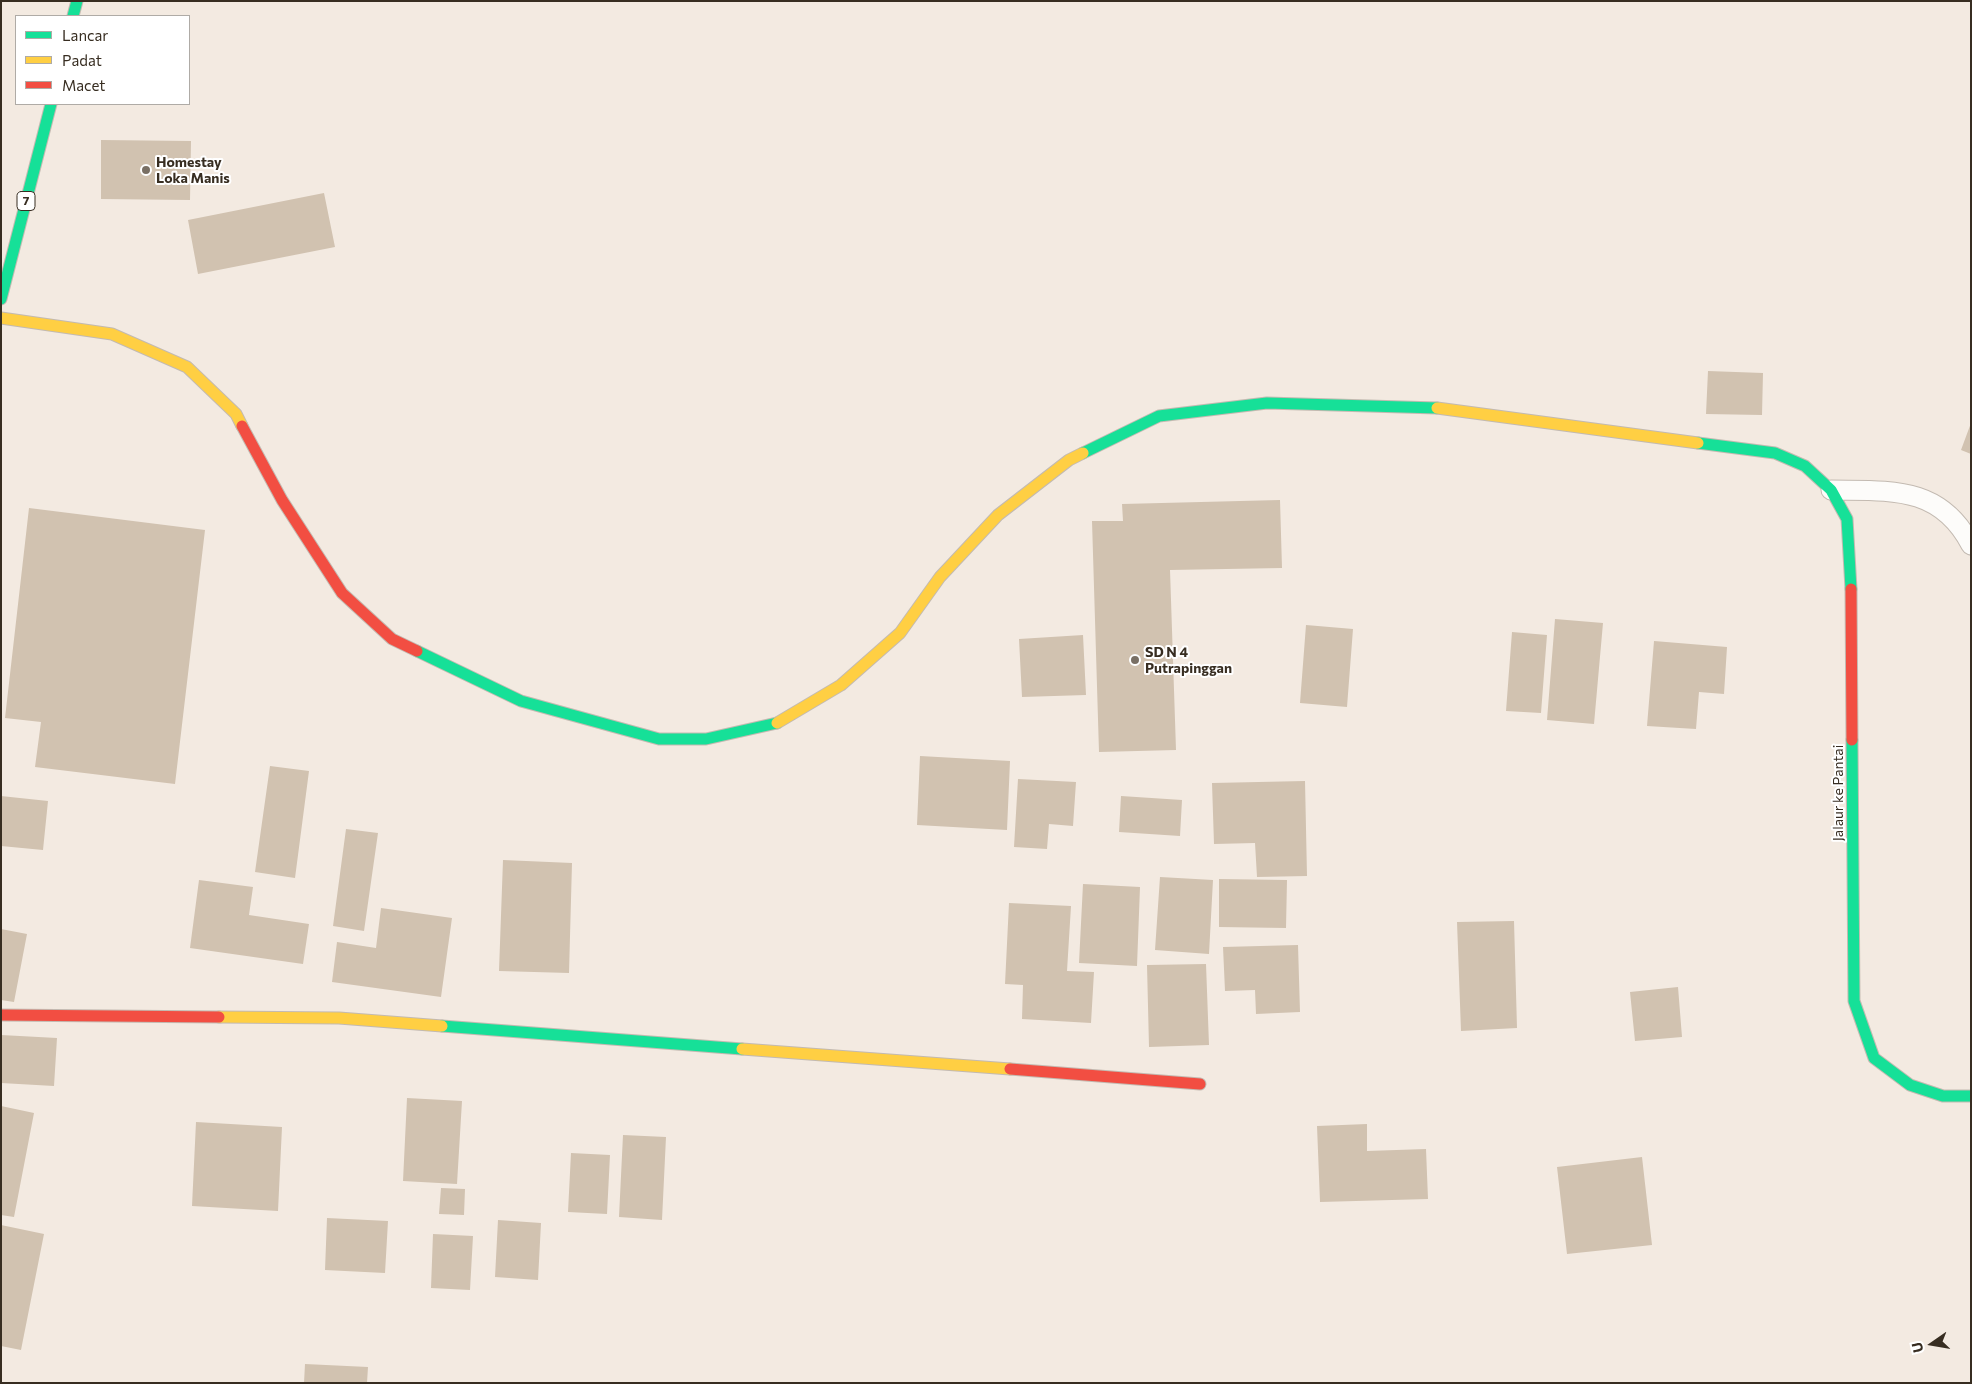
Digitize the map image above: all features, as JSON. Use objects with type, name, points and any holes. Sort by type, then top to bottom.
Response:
[{"type":"main road","points":[[74,15],[77,1]]},
{"type":"main road","name":"7","points":[[1,299],[51,105]]},
{"type":"main road","name":"Jalaur ke Pantai","points":[[1,318],[112,334],[187,366],[236,414],[282,500],[342,592],[392,639],[521,701],[659,739],[706,739],[778,723],[841,685],[900,633],[940,577],[998,515],[1069,460],[1159,416],[1266,403],[1426,407],[1775,453],[1804,466],[1831,490],[1847,519],[1851,563],[1854,1001],[1874,1058],[1910,1085],[1943,1096],[1971,1096]]},
{"type":"main road","points":[[1,1015],[339,1018],[1200,1084]]},
{"type":"lane","points":[[1831,490],[1901,492],[1925,499],[1946,512],[1964,531],[1971,545]]},
{"type":"building","name":"Homestay Loka Manis","points":[[101,140],[191,141],[190,200],[101,199]]},
{"type":"building","points":[[324,193],[335,247],[198,274],[188,220]]},
{"type":"building","points":[[1708,371],[1763,373],[1762,415],[1706,414]]},
{"type":"building","points":[[1971,423],[1971,454],[1961,450]]},
{"type":"building","name":"SD N 4 Putrapinggan","points":[[1280,500],[1282,568],[1170,570],[1176,750],[1099,752],[1092,521],[1123,521],[1122,504]]},
{"type":"building","points":[[29,508],[205,530],[175,784],[35,767],[41,722],[5,718]]},
{"type":"building","points":[[1555,619],[1603,623],[1594,724],[1547,720]]},
{"type":"building","points":[[1306,625],[1353,629],[1347,707],[1300,703]]},
{"type":"building","points":[[1512,632],[1547,635],[1541,713],[1506,711]]},
{"type":"building","points":[[1083,635],[1086,695],[1022,697],[1019,639]]},
{"type":"building","points":[[1654,641],[1727,647],[1724,694],[1699,692],[1696,729],[1647,726]]},
{"type":"building","points":[[920,756],[1010,761],[1007,830],[917,825]]},
{"type":"building","points":[[270,766],[309,771],[295,878],[255,872]]},
{"type":"building","points":[[1018,779],[1076,782],[1073,826],[1049,824],[1047,849],[1014,847]]},
{"type":"building","points":[[1305,781],[1307,876],[1257,877],[1255,843],[1214,844],[1212,783]]},
{"type":"building","points":[[1,796],[48,801],[43,850],[1,846]]},
{"type":"building","points":[[1121,796],[1182,800],[1180,836],[1119,832]]},
{"type":"building","points":[[346,829],[378,833],[364,931],[333,926]]},
{"type":"building","points":[[503,860],[572,863],[569,973],[499,971]]},
{"type":"building","points":[[1160,877],[1213,880],[1209,954],[1155,950]]},
{"type":"building","points":[[1219,879],[1287,880],[1286,928],[1219,927]]},
{"type":"building","points":[[199,880],[253,887],[249,915],[309,924],[303,964],[190,948]]},
{"type":"building","points":[[1083,884],[1140,887],[1137,966],[1079,963]]},
{"type":"building","points":[[1009,903],[1071,906],[1067,971],[1094,972],[1091,1023],[1022,1019],[1023,985],[1005,984]]},
{"type":"building","points":[[381,908],[452,918],[441,997],[332,982],[337,942],[376,948]]},
{"type":"building","points":[[1514,921],[1517,1028],[1461,1031],[1457,922]]},
{"type":"building","points":[[1,929],[27,934],[14,1002],[1,1000]]},
{"type":"building","points":[[1298,945],[1300,1012],[1256,1014],[1255,990],[1225,991],[1223,947]]},
{"type":"building","points":[[1206,964],[1209,1045],[1149,1047],[1147,965]]},
{"type":"building","points":[[1678,987],[1682,1037],[1635,1041],[1630,992]]},
{"type":"building","points":[[1,1035],[57,1038],[54,1086],[1,1083]]},
{"type":"building","points":[[407,1098],[462,1101],[457,1184],[403,1181]]},
{"type":"building","points":[[1,1106],[34,1113],[14,1217],[1,1215]]},
{"type":"building","points":[[196,1122],[282,1127],[278,1211],[192,1206]]},
{"type":"building","points":[[1367,1124],[1367,1151],[1426,1149],[1428,1199],[1320,1202],[1317,1126]]},
{"type":"building","points":[[623,1135],[666,1137],[662,1220],[619,1217]]},
{"type":"building","points":[[571,1153],[610,1155],[607,1214],[568,1212]]},
{"type":"building","points":[[1642,1157],[1652,1245],[1567,1254],[1557,1167]]},
{"type":"building","points":[[441,1188],[465,1189],[464,1215],[439,1214]]},
{"type":"building","points":[[327,1218],[388,1221],[385,1273],[325,1270]]},
{"type":"building","points":[[498,1220],[541,1223],[538,1280],[495,1277]]},
{"type":"building","points":[[1,1225],[44,1234],[21,1350],[1,1346]]},
{"type":"building","points":[[433,1234],[473,1236],[470,1290],[431,1288]]},
{"type":"building","points":[[305,1364],[368,1367],[367,1383],[304,1383]]},
{"type":"traffic: fast","points":[[73,15],[77,1]]},
{"type":"traffic: fast","points":[[1,299],[51,105]]},
{"type":"traffic: fast","points":[[1083,453],[1159,416],[1267,403],[1437,408]]},
{"type":"traffic: fast","points":[[1698,443],[1775,453],[1805,466],[1831,490],[1847,519],[1851,589]]},
{"type":"traffic: fast","points":[[417,651],[521,701],[659,739],[706,739],[777,723]]},
{"type":"traffic: fast","points":[[1852,740],[1854,1001],[1874,1058],[1910,1085],[1943,1096],[1971,1096]]},
{"type":"traffic: fast","points":[[442,1026],[742,1049]]},
{"type":"traffic: slow","points":[[1,318],[112,334],[187,367],[236,414],[242,426]]},
{"type":"traffic: slow","points":[[1437,408],[1698,443]]},
{"type":"traffic: slow","points":[[777,723],[841,685],[900,633],[940,577],[998,515],[1069,460],[1083,453]]},
{"type":"traffic: slow","points":[[219,1017],[339,1018],[442,1026]]},
{"type":"traffic: slow","points":[[742,1049],[1010,1069]]},
{"type":"traffic: jam","points":[[242,426],[282,500],[342,593],[392,639],[417,651]]},
{"type":"traffic: jam","points":[[1851,589],[1852,740]]},
{"type":"traffic: jam","points":[[1,1015],[219,1017]]},
{"type":"traffic: jam","points":[[1010,1069],[1200,1084]]},
{"type":"place","name":"Homestay Loka Manis","points":[[146,170]]},
{"type":"place","name":"SD N 4 Putrapinggan","points":[[1135,660]]}]
